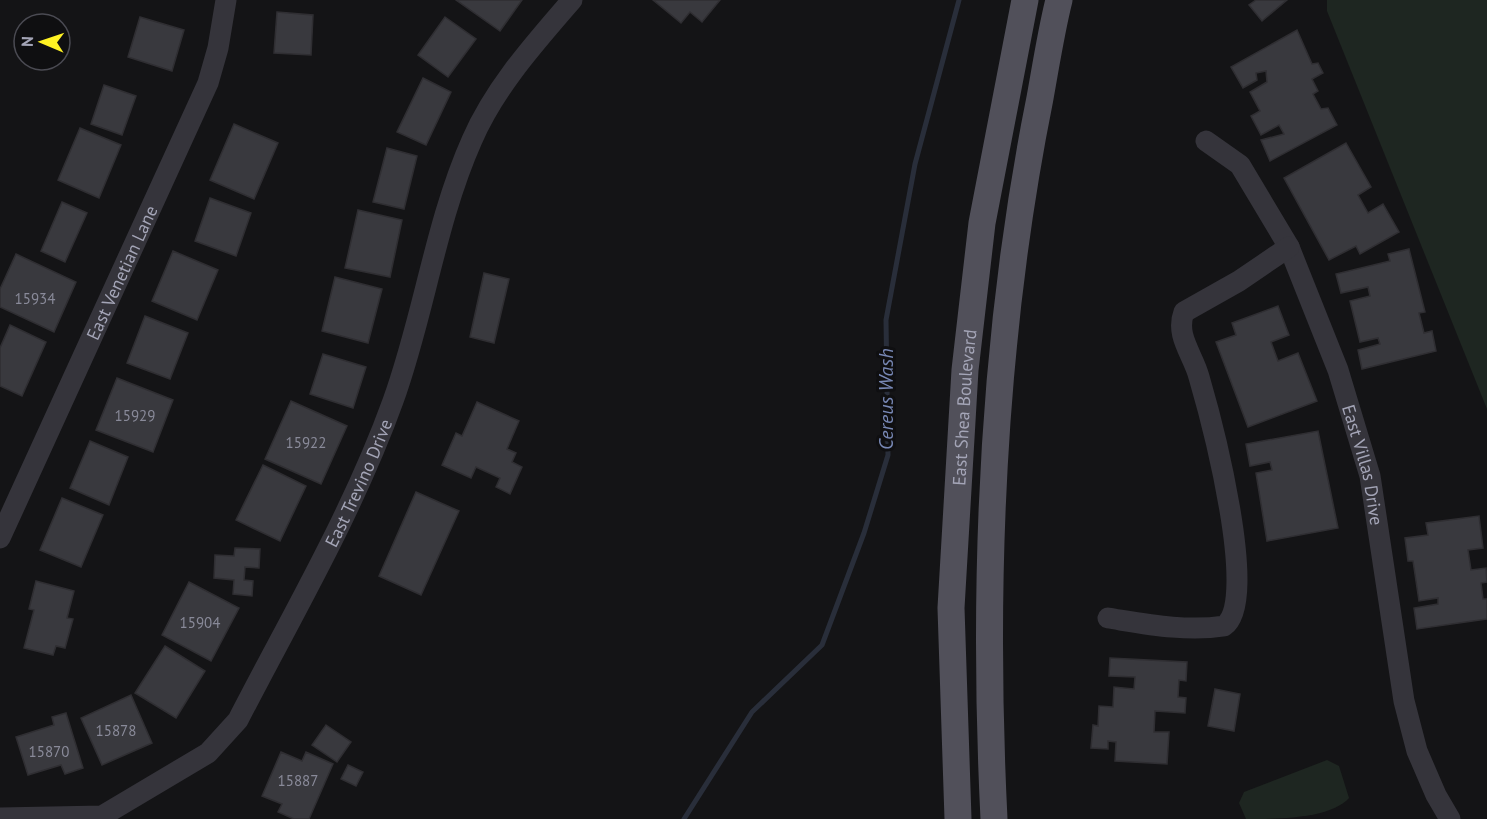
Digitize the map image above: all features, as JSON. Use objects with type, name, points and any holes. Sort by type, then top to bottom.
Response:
[{"type":"main road","name":"East Shea Boulevard","points":[[958,819],[951,608],[965,370],[982,223],[1025,0]]},
{"type":"main road","name":"East Shea Boulevard","points":[[994,819],[988,690],[988,557],[995,439],[1011,258],[1059,0]]},
{"type":"main road","points":[[1005,96],[1039,103]]},
{"type":"street","name":"East Venetian Lane","points":[[0,538],[208,83],[218,48],[226,0]]},
{"type":"street","name":"East Trevino Drive","points":[[0,818],[102,816],[208,753],[238,720],[367,469],[394,399],[450,198],[472,138],[515,66],[572,0]]},
{"type":"street","name":"East Villas Drive","points":[[1206,141],[1240,165],[1289,247],[1338,370],[1370,477],[1404,701],[1417,751],[1450,819]]},
{"type":"street","points":[[1108,618],[1140,623],[1211,628],[1224,626],[1235,614],[1239,585],[1221,456],[1196,366],[1182,337],[1180,322],[1184,312],[1239,281],[1289,247]]},
{"type":"shaded area","points":[[1327,0],[1487,0],[1487,409],[1327,11]]},
{"type":"shaded area","points":[[1327,760],[1339,766],[1349,798],[1340,805],[1316,814],[1272,819],[1246,819],[1239,803],[1244,792]]},
{"type":"building","points":[[456,0],[522,0],[500,31]]},
{"type":"building","points":[[653,0],[720,0],[702,22],[690,12],[681,23]]},
{"type":"building","points":[[1256,0],[1287,0],[1262,21],[1249,5]]},
{"type":"building","points":[[277,12],[313,15],[311,55],[274,53]]},
{"type":"building","points":[[140,17],[184,30],[172,71],[128,57]]},
{"type":"building","points":[[445,17],[476,39],[448,77],[418,55]]},
{"type":"building","points":[[1297,30],[1312,64],[1318,63],[1323,73],[1312,79],[1318,91],[1313,94],[1321,109],[1328,108],[1337,125],[1270,161],[1261,140],[1284,134],[1279,125],[1261,135],[1251,116],[1260,111],[1250,92],[1267,82],[1266,71],[1256,73],[1257,80],[1243,88],[1231,67]]},
{"type":"building","points":[[423,78],[451,92],[426,145],[397,132]]},
{"type":"building","points":[[104,85],[136,96],[122,135],[91,124]]},
{"type":"building","points":[[234,124],[278,143],[254,199],[210,180]]},
{"type":"building","points":[[80,128],[121,145],[99,198],[58,180]]},
{"type":"building","points":[[1346,143],[1371,187],[1358,195],[1368,213],[1383,204],[1399,232],[1360,254],[1356,246],[1329,260],[1284,178]]},
{"type":"building","points":[[387,148],[417,156],[404,209],[373,202]]},
{"type":"building","points":[[210,198],[251,213],[236,256],[195,241]]},
{"type":"building","points":[[62,202],[87,213],[65,262],[41,251]]},
{"type":"building","points":[[358,210],[402,220],[390,277],[345,268]]},
{"type":"building","points":[[1409,249],[1425,312],[1419,313],[1424,333],[1432,331],[1436,351],[1362,369],[1358,350],[1380,344],[1378,338],[1360,342],[1350,301],[1370,296],[1368,287],[1341,293],[1336,274],[1390,261],[1388,254]]},
{"type":"building","points":[[173,251],[218,270],[197,320],[152,301]]},
{"type":"building","points":[[16,254],[76,282],[54,332],[0,307],[0,289]]},
{"type":"building","points":[[484,273],[509,279],[494,343],[470,337]]},
{"type":"building","points":[[335,277],[382,289],[368,343],[322,331]]},
{"type":"building","points":[[1278,306],[1289,335],[1271,342],[1278,361],[1298,353],[1317,401],[1248,427],[1216,342],[1236,335],[1232,323]]},
{"type":"building","points":[[145,316],[188,333],[170,379],[127,363]]},
{"type":"building","points":[[10,325],[46,342],[22,396],[0,386],[0,348]]},
{"type":"building","points":[[323,354],[366,367],[353,408],[310,394]]},
{"type":"building","points":[[117,378],[173,400],[153,452],[96,430]]},
{"type":"building","points":[[291,401],[347,426],[321,484],[265,459]]},
{"type":"building","points":[[477,402],[519,421],[507,449],[516,453],[512,462],[522,467],[510,494],[496,487],[500,478],[476,467],[471,478],[442,465],[456,433],[462,436]]},
{"type":"building","points":[[1318,431],[1338,528],[1267,541],[1256,473],[1272,470],[1270,462],[1250,466],[1246,444]]},
{"type":"building","points":[[90,441],[128,457],[109,505],[70,488]]},
{"type":"building","points":[[263,465],[306,486],[280,541],[236,520]]},
{"type":"building","points":[[416,492],[459,511],[421,595],[379,576]]},
{"type":"building","points":[[62,498],[103,515],[81,567],[40,550]]},
{"type":"building","points":[[1479,516],[1483,548],[1468,550],[1471,570],[1486,568],[1487,582],[1481,583],[1483,599],[1487,599],[1487,619],[1417,629],[1414,608],[1438,604],[1438,598],[1419,601],[1413,561],[1408,561],[1405,538],[1428,535],[1426,523]]},
{"type":"building","points":[[235,548],[260,549],[259,568],[245,567],[244,580],[253,581],[252,596],[233,594],[234,580],[214,578],[215,555],[234,556]]},
{"type":"building","points":[[36,581],[74,591],[67,618],[73,619],[65,648],[56,646],[53,655],[24,648],[34,610],[29,609]]},
{"type":"building","points":[[189,582],[239,608],[211,661],[162,635]]},
{"type":"building","points":[[165,646],[205,671],[176,718],[135,693]]},
{"type":"building","points":[[1110,658],[1187,662],[1186,681],[1179,680],[1178,697],[1186,698],[1185,713],[1155,711],[1154,732],[1169,732],[1167,764],[1115,761],[1116,742],[1108,741],[1108,749],[1091,748],[1093,725],[1098,726],[1099,706],[1113,707],[1114,687],[1134,689],[1135,677],[1109,676]]},
{"type":"building","points":[[1215,689],[1240,694],[1234,731],[1208,726]]},
{"type":"building","points":[[131,695],[152,743],[102,765],[81,718]]},
{"type":"building","points":[[66,713],[83,768],[65,774],[61,765],[28,775],[16,737],[54,725],[52,717]]},
{"type":"building","points":[[326,725],[351,742],[337,762],[312,745]]},
{"type":"building","points":[[281,752],[302,761],[306,752],[333,764],[309,819],[294,819],[278,812],[282,804],[262,796]]},
{"type":"building","points":[[348,765],[363,772],[356,786],[341,779]]},
{"type":"waterway","name":"Cereus Wash","points":[[684,819],[752,712],[822,645],[864,533],[888,455],[886,320],[915,164],[959,0]]}]
